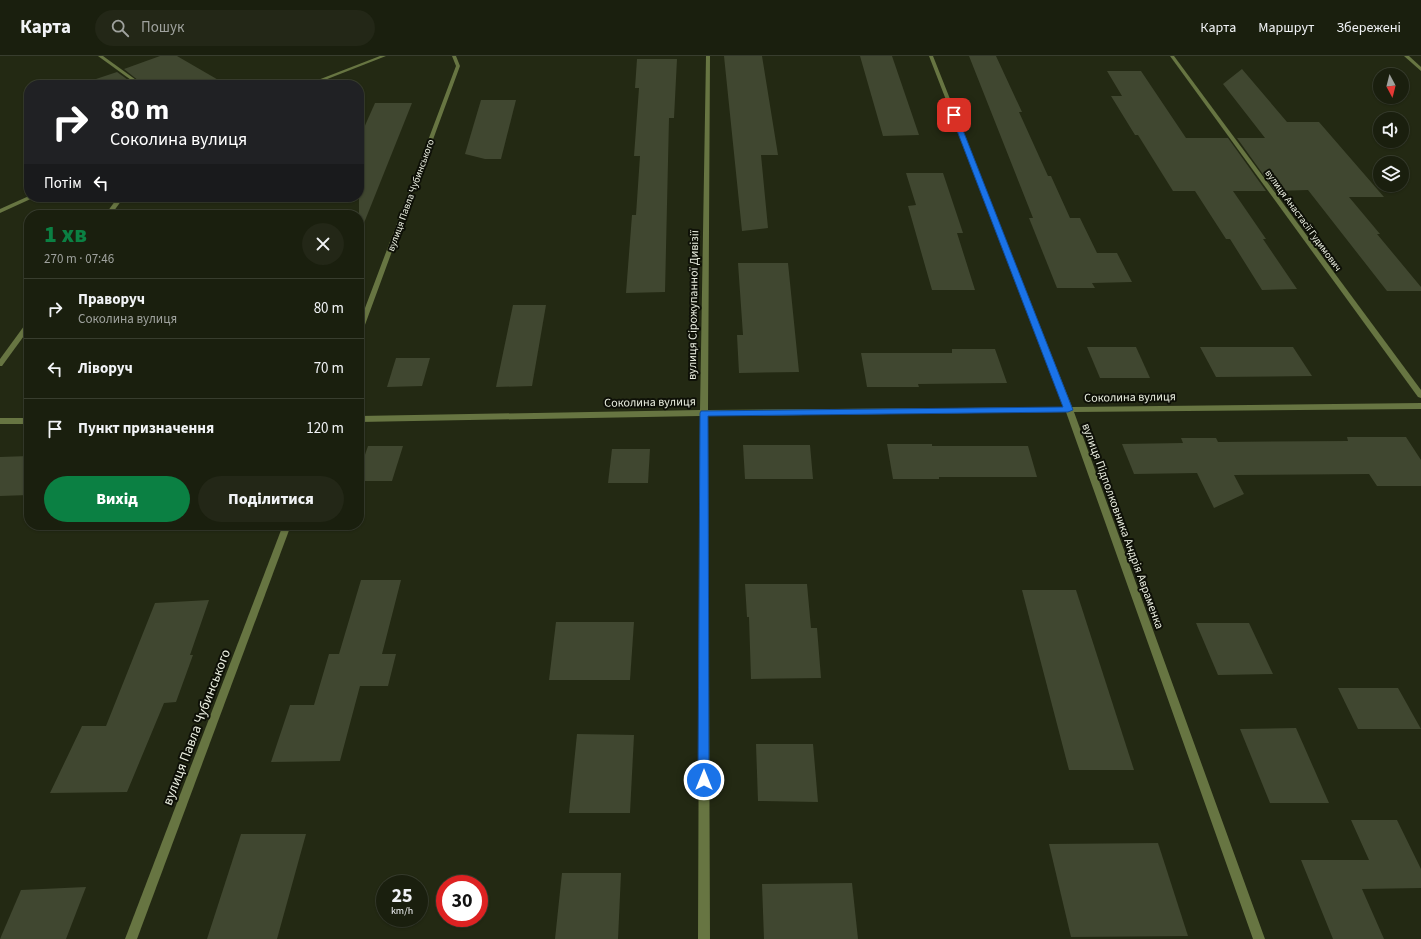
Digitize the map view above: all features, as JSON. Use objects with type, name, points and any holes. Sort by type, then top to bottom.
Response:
[{"type":"street","points":[[100,56],[134,80]]},
{"type":"street","points":[[320,80],[384,56]]},
{"type":"street","name":"вулиця Павла Чубинського","points":[[364,320],[458,66],[454,56]]},
{"type":"street","name":"вулиця Сірожупанної Дивізії","points":[[704,939],[704,413],[708,56]]},
{"type":"street","name":"вулиця Підполковника Андрія Авраменка","points":[[931,56],[1068,410],[1259,939]]},
{"type":"street","name":"вулиця Анастасії Гудимович","points":[[1172,56],[1421,395]]},
{"type":"street","points":[[1406,56],[1421,70]]},
{"type":"street","points":[[0,211],[24,200]]},
{"type":"street","points":[[0,364],[24,331]]},
{"type":"street","name":"Соколина вулиця","points":[[364,419],[704,413],[1421,406]]},
{"type":"street","points":[[0,421],[24,421]]},
{"type":"street","name":"вулиця Павла Чубинського","points":[[131,939],[285,530]]},
{"type":"building","points":[[160,56],[177,56],[218,80],[138,80],[124,69]]},
{"type":"building","points":[[724,56],[762,56],[778,155],[761,155],[768,228],[742,231]]},
{"type":"building","points":[[860,56],[892,56],[919,135],[883,136]]},
{"type":"building","points":[[969,56],[996,56],[1022,112],[1019,112],[1048,176],[1051,176],[1070,218],[1080,218],[1097,253],[1117,253],[1132,282],[1092,283],[1095,288],[1057,288],[1029,218],[1033,218]]},
{"type":"building","points":[[637,59],[677,59],[674,118],[669,118],[665,292],[626,293],[632,215],[636,215],[640,156],[634,156],[639,88],[635,88]]},
{"type":"building","points":[[1242,69],[1287,122],[1319,122],[1373,184],[1373,192],[1380,192],[1384,197],[1349,197],[1380,234],[1377,234],[1421,287],[1421,291],[1387,291],[1308,190],[1275,191],[1237,138],[1265,138],[1223,84]]},
{"type":"building","points":[[1107,71],[1141,71],[1186,138],[1228,138],[1266,191],[1233,191],[1266,239],[1263,239],[1297,289],[1262,290],[1230,239],[1226,239],[1195,191],[1173,191],[1138,135],[1135,135],[1111,96],[1122,96]]},
{"type":"building","points":[[117,72],[128,80],[93,80]]},
{"type":"building","points":[[481,100],[516,100],[501,159],[485,159],[465,154]]},
{"type":"building","points":[[375,103],[412,103],[364,223],[364,210],[359,210],[359,202],[364,202],[364,128]]},
{"type":"building","points":[[906,173],[943,173],[963,233],[957,233],[975,290],[932,290],[908,206],[916,205]]},
{"type":"building","points":[[738,263],[788,263],[799,372],[739,373],[737,335],[743,335]]},
{"type":"building","points":[[513,305],[546,305],[532,386],[496,387]]},
{"type":"building","points":[[1087,347],[1136,347],[1150,378],[1100,378]]},
{"type":"building","points":[[1200,347],[1293,347],[1312,376],[1216,377]]},
{"type":"building","points":[[952,349],[995,349],[1007,383],[918,384],[919,387],[867,387],[861,353],[952,353]]},
{"type":"building","points":[[396,358],[430,358],[422,386],[387,387]]},
{"type":"building","points":[[1347,437],[1406,437],[1421,460],[1421,486],[1377,486],[1369,474],[1234,475],[1244,494],[1214,508],[1197,473],[1134,474],[1122,444],[1183,443],[1181,438],[1216,438],[1218,442],[1348,441]]},
{"type":"building","points":[[887,444],[932,444],[932,446],[1028,446],[1037,477],[939,477],[939,479],[893,479]]},
{"type":"building","points":[[743,445],[810,445],[813,479],[745,479]]},
{"type":"building","points":[[368,446],[403,446],[392,481],[364,481],[364,458]]},
{"type":"building","points":[[612,449],[650,449],[648,483],[608,483]]},
{"type":"building","points":[[24,456],[24,495],[0,496],[0,457]]},
{"type":"building","points":[[361,580],[401,580],[382,654],[396,654],[388,686],[360,686],[340,761],[271,762],[290,705],[314,705],[329,654],[339,654]]},
{"type":"building","points":[[745,584],[807,584],[811,628],[817,628],[821,678],[751,679],[749,617],[747,617]]},
{"type":"building","points":[[1022,590],[1076,590],[1134,770],[1069,770]]},
{"type":"building","points":[[209,600],[190,655],[193,655],[176,702],[164,703],[127,792],[50,793],[82,726],[106,726],[155,603]]},
{"type":"building","points":[[556,622],[634,622],[630,680],[549,680]]},
{"type":"building","points":[[1196,623],[1249,623],[1273,674],[1218,675]]},
{"type":"building","points":[[1338,688],[1398,688],[1421,729],[1358,729]]},
{"type":"building","points":[[1296,728],[1329,803],[1270,803],[1240,729]]},
{"type":"building","points":[[577,734],[634,735],[630,813],[569,813]]},
{"type":"building","points":[[756,744],[813,744],[818,802],[758,801]]},
{"type":"building","points":[[1351,820],[1397,820],[1421,869],[1421,888],[1362,889],[1384,939],[1333,939],[1301,860],[1369,860]]},
{"type":"building","points":[[241,834],[306,834],[277,939],[207,939]]},
{"type":"building","points":[[1158,843],[1188,936],[1071,937],[1049,844]]},
{"type":"building","points":[[562,873],[621,873],[618,939],[555,939]]},
{"type":"building","points":[[852,883],[858,939],[764,939],[762,884]]},
{"type":"building","points":[[86,887],[66,939],[0,939],[21,890]]},
{"type":"route","points":[[704,780],[704,413],[1068,410],[954,115]]}]
